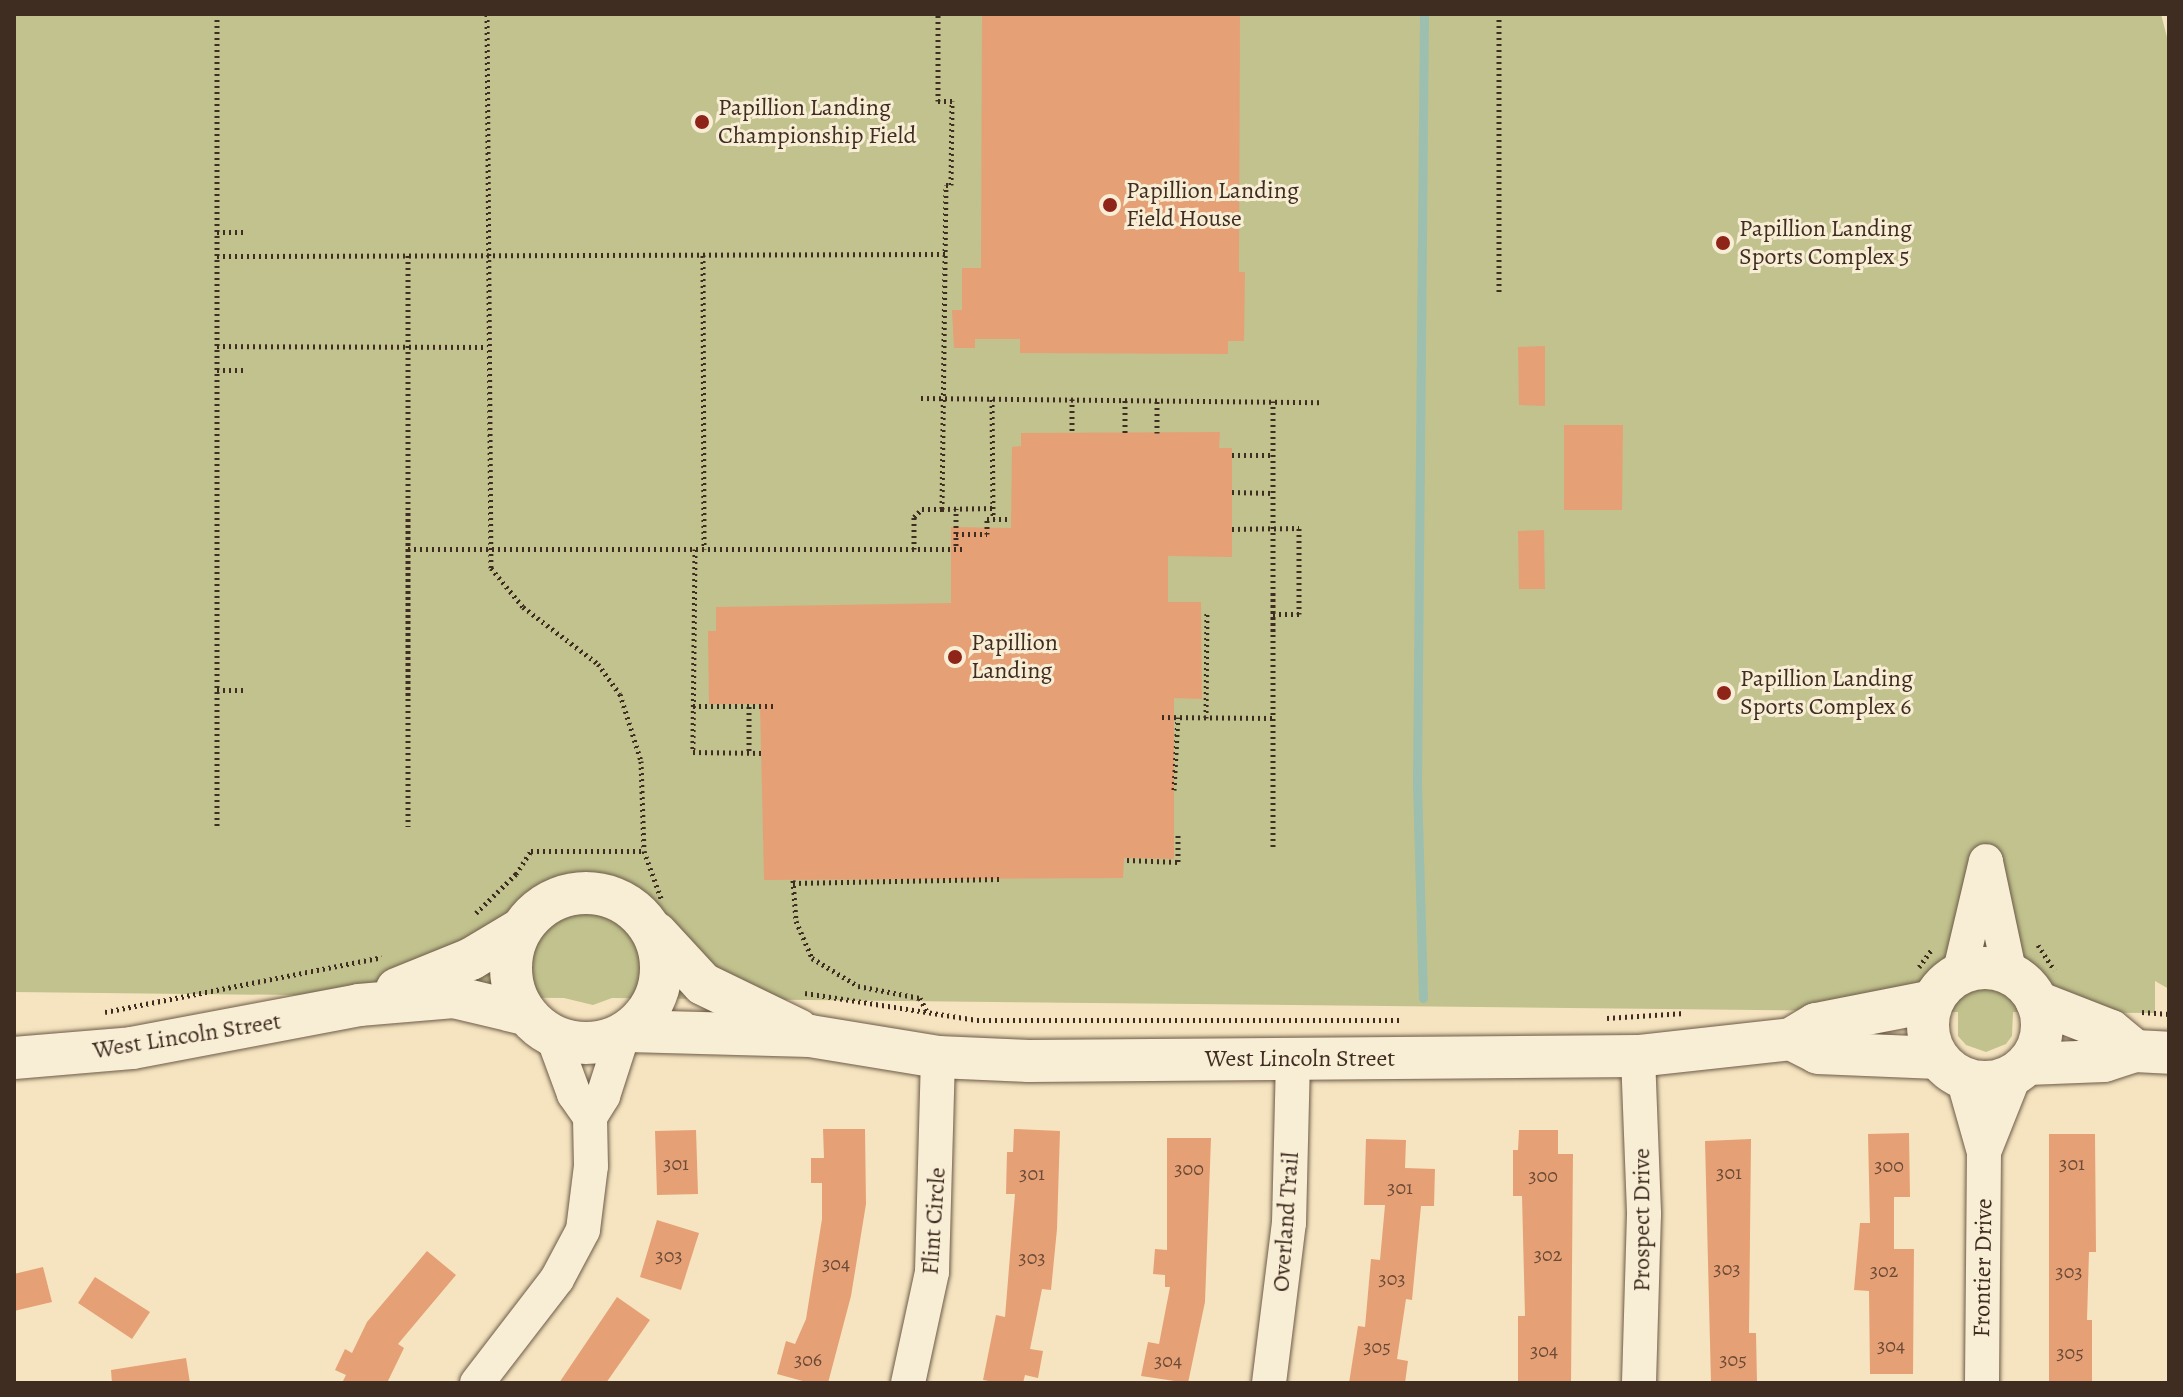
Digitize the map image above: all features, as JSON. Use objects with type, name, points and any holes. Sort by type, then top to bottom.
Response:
[{"type":"street","points":[[477,1383],[557,1279],[583,1230],[591,1166],[590,1117],[603,1096],[625,1032],[651,1006],[658,990],[660,919],[614,898],[579,893],[546,904],[521,929],[510,963],[516,999],[539,1025],[574,1094],[590,1117]]},
{"type":"street","name":"West Lincoln Street","points":[[660,919],[703,984],[810,1036]]},
{"type":"street","points":[[2021,1069],[2041,1035],[2036,985],[1985,921],[1936,982],[1928,1032],[1950,1068],[1983,1082],[2021,1069],[2104,1061],[2146,1038]]},
{"type":"street","name":"West Lincoln Street","points":[[359,1005],[471,959],[521,929]]},
{"type":"street","points":[[1936,982],[1983,968],[2036,985],[2111,1031],[2146,1038]]},
{"type":"street","name":"West Lincoln Street","points":[[625,1032],[810,1036],[938,1057],[1293,1060],[1638,1056],[1791,1039],[1816,1024],[1936,982]]},
{"type":"street","name":"West Lincoln Street","points":[[14,1058],[212,1036],[359,1005],[454,997],[539,1025]]},
{"type":"street","points":[[539,1025],[589,1044],[625,1032]]},
{"type":"street","name":"West Lincoln Street","points":[[1791,1039],[1818,1053],[1950,1068]]},
{"type":"street","name":"Prospect Drive","points":[[1638,1056],[1644,1214],[1639,1383]]},
{"type":"street","name":"Flint Circle","points":[[908,1383],[932,1272],[938,1057]]},
{"type":"street","name":"Overland Trail","points":[[1269,1383],[1289,1223],[1293,1060]]},
{"type":"street","name":"Frontier Drive","points":[[1950,1068],[1984,1152],[1982,1383]]},
{"type":"street","name":"Frontier Drive","points":[[1984,1152],[2021,1069]]},
{"type":"path","points":[[217,14],[217,826]]},
{"type":"path","points":[[487,14],[488,549],[501,586],[598,664],[620,694],[641,761],[644,851],[660,919]]},
{"type":"path","points":[[938,14],[938,101],[952,101],[945,254],[942,509]]},
{"type":"path","points":[[1499,14],[1499,294]]},
{"type":"path","points":[[217,232],[246,232]]},
{"type":"path","points":[[217,256],[945,254]]},
{"type":"path","points":[[408,255],[408,827]]},
{"type":"path","points":[[703,255],[704,549]]},
{"type":"path","points":[[217,346],[487,347]]},
{"type":"path","points":[[217,370],[247,370]]},
{"type":"path","points":[[921,398],[1323,402]]},
{"type":"path","points":[[992,399],[993,519]]},
{"type":"path","points":[[1072,399],[1072,433]]},
{"type":"path","points":[[1125,400],[1125,433]]},
{"type":"path","points":[[1157,400],[1157,433]]},
{"type":"path","points":[[1273,401],[1273,849]]},
{"type":"path","points":[[1232,455],[1273,455]]},
{"type":"path","points":[[1232,492],[1273,493]]},
{"type":"path","points":[[408,549],[959,549],[956,508]]},
{"type":"path","points":[[914,549],[914,517],[922,509],[993,508]]},
{"type":"path","points":[[956,534],[987,534],[987,519],[1011,519]]},
{"type":"path","points":[[1232,529],[1299,528],[1299,614],[1273,614]]},
{"type":"path","points":[[695,549],[693,752],[763,753]]},
{"type":"path","points":[[1206,718],[1207,612]]},
{"type":"path","points":[[217,690],[246,690]]},
{"type":"path","points":[[693,706],[774,706]]},
{"type":"path","points":[[749,706],[749,753]]},
{"type":"path","points":[[1162,717],[1273,718]]},
{"type":"path","points":[[1174,790],[1178,717]]},
{"type":"path","points":[[1127,860],[1178,862],[1178,834]]},
{"type":"path","points":[[469,920],[516,874],[531,851],[644,851]]},
{"type":"path","points":[[927,1012],[920,998],[858,986],[812,958],[796,921],[793,882],[999,879]]},
{"type":"path","points":[[1936,982],[1940,937],[1945,920],[2026,919],[2044,959],[2036,985]]},
{"type":"path","points":[[97,1013],[393,955]]},
{"type":"path","points":[[792,988],[977,1020],[1415,1020]]},
{"type":"path","points":[[1598,1019],[1702,1011]]},
{"type":"path","points":[[2146,1038],[2169,1014]]},
{"type":"green space","name":"Papillion Landing","points":[[14,14],[2161,14],[2169,45],[2169,989],[2155,981],[2155,1013],[2013,1012],[2012,1036],[2006,1044],[1986,1052],[1966,1045],[1958,1036],[1958,1012],[612,998],[593,1005],[564,998],[14,992]]},
{"type":"building","name":"Papillion Landing Field House","points":[[982,14],[1240,14],[1239,272],[1245,272],[1244,341],[1228,341],[1228,354],[1020,353],[1020,339],[975,339],[975,348],[954,348],[952,310],[962,310],[962,268],[981,268]]},
{"type":"building","points":[[1545,346],[1545,406],[1519,405],[1518,347]]},
{"type":"building","points":[[1564,425],[1623,425],[1622,510],[1564,510]]},
{"type":"building","name":"Papillion Landing","points":[[1220,432],[1219,448],[1232,448],[1232,557],[1168,556],[1168,602],[1201,602],[1202,699],[1174,698],[1174,859],[1124,858],[1123,878],[764,880],[760,704],[709,704],[708,631],[716,631],[716,607],[951,603],[951,527],[1011,528],[1012,447],[1021,446],[1021,433]]},
{"type":"building","points":[[1544,530],[1545,589],[1519,589],[1518,531]]},
{"type":"building","points":[[823,1129],[865,1129],[866,1204],[851,1296],[828,1383],[810,1383],[777,1374],[786,1341],[795,1344],[806,1319],[822,1219],[822,1183],[811,1183],[811,1158],[824,1158]]},
{"type":"building","points":[[1014,1129],[1060,1131],[1057,1229],[1051,1290],[1042,1289],[1030,1349],[1043,1351],[1038,1378],[1025,1375],[1023,1383],[1000,1383],[983,1380],[996,1315],[1005,1317],[1015,1194],[1006,1194],[1007,1152],[1013,1152]]},
{"type":"building","points":[[696,1130],[698,1194],[657,1195],[655,1131]]},
{"type":"building","points":[[1519,1130],[1558,1130],[1558,1154],[1573,1154],[1571,1383],[1518,1383],[1518,1316],[1525,1316],[1522,1196],[1513,1196],[1513,1150],[1518,1150]]},
{"type":"building","points":[[1909,1133],[1910,1197],[1894,1197],[1894,1249],[1914,1249],[1913,1374],[1870,1374],[1869,1291],[1854,1290],[1860,1223],[1870,1223],[1868,1134]]},
{"type":"building","points":[[2049,1134],[2095,1134],[2096,1252],[2089,1252],[2087,1320],[2092,1320],[2092,1383],[2049,1383]]},
{"type":"building","points":[[1167,1138],[1211,1138],[1205,1302],[1188,1383],[1141,1376],[1148,1342],[1159,1344],[1170,1287],[1165,1287],[1165,1275],[1153,1274],[1155,1249],[1167,1250]]},
{"type":"building","points":[[1366,1139],[1406,1140],[1405,1168],[1435,1169],[1434,1206],[1421,1206],[1412,1300],[1406,1299],[1397,1359],[1408,1361],[1405,1383],[1349,1383],[1358,1326],[1365,1327],[1371,1259],[1380,1260],[1385,1205],[1364,1205]]},
{"type":"building","points":[[1751,1139],[1749,1333],[1756,1333],[1757,1383],[1711,1383],[1705,1141]]},
{"type":"building","points":[[657,1220],[699,1233],[681,1290],[640,1277]]},
{"type":"building","points":[[427,1251],[456,1275],[398,1344],[404,1348],[387,1383],[342,1383],[346,1375],[335,1370],[345,1349],[352,1353],[367,1322]]},
{"type":"building","points":[[43,1267],[52,1302],[14,1311],[14,1274]]},
{"type":"building","points":[[95,1277],[150,1312],[132,1339],[78,1303]]},
{"type":"building","points":[[617,1297],[650,1320],[606,1383],[559,1383]]},
{"type":"building","points":[[186,1358],[190,1383],[112,1383],[111,1370]]},
{"type":"waterway","points":[[1423,998],[1417,785],[1424,14]]},
{"type":"place","name":"Papillion Landing Championship Field","points":[[702,122]]},
{"type":"place","name":"Papillion Landing Field House","points":[[1110,205]]},
{"type":"place","name":"Papillion Landing Sports Complex 5","points":[[1723,243]]},
{"type":"place","name":"Papillion Landing","points":[[955,657]]},
{"type":"place","name":"Papillion Landing Sports Complex 6","points":[[1724,693]]}]
